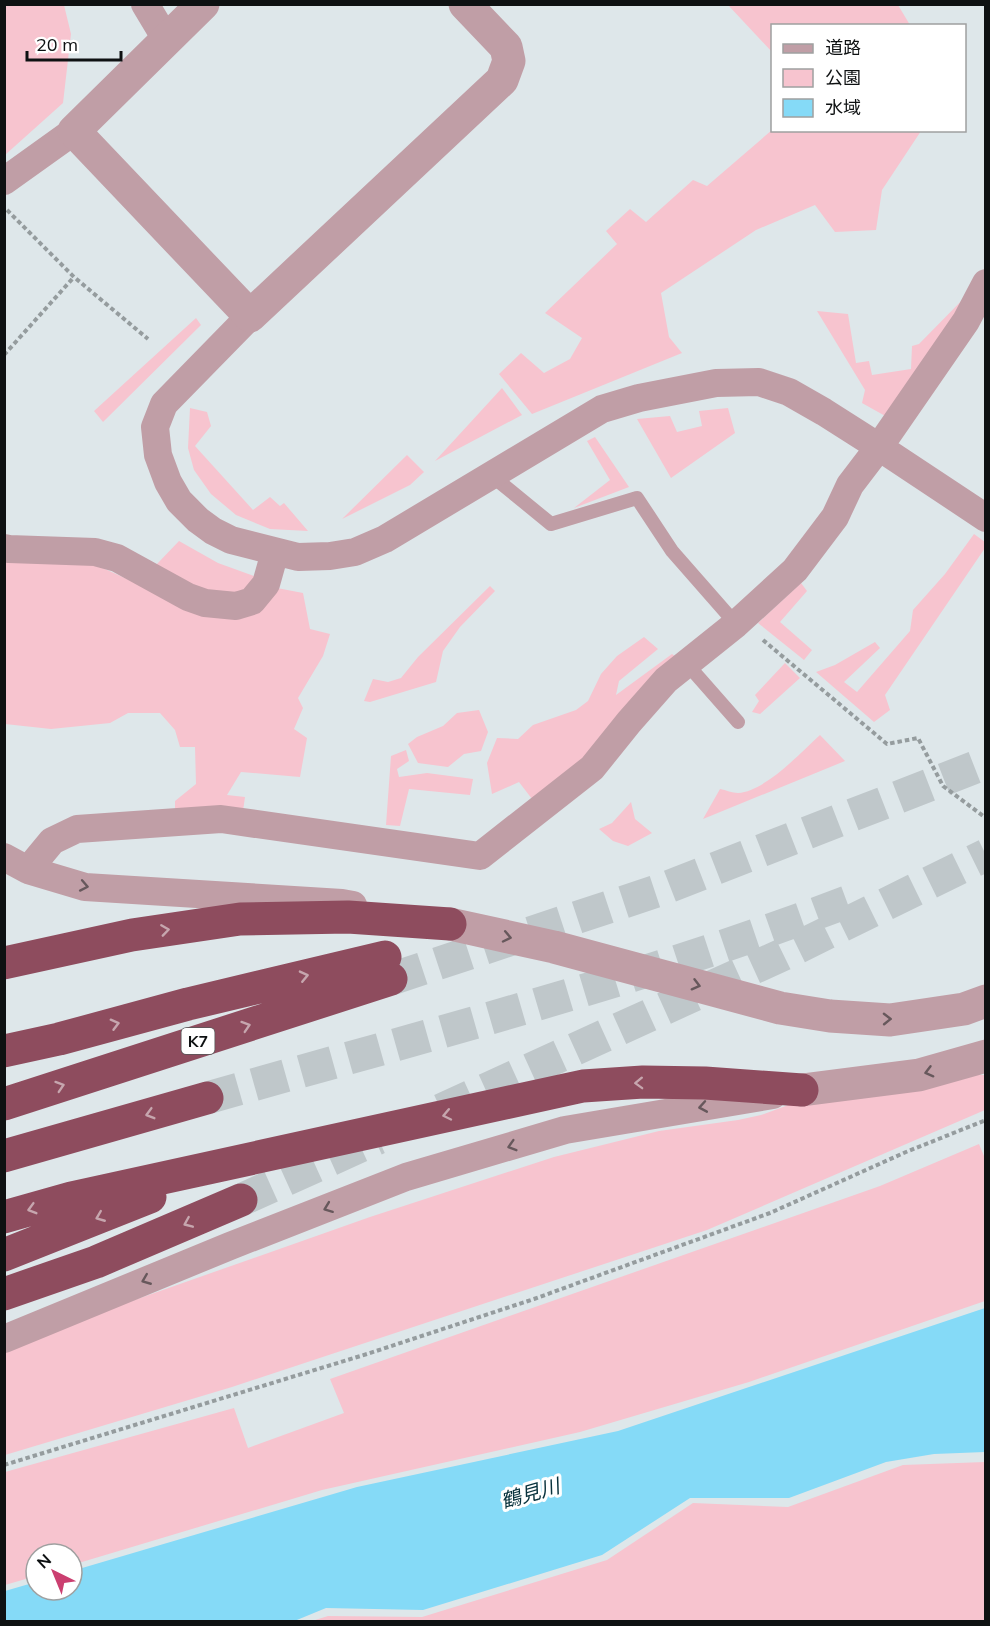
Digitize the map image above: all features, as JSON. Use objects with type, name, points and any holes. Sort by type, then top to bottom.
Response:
[{"type":"highway","points":[[4,963],[132,935],[240,919],[348,917],[450,924]]},
{"type":"highway","points":[[4,975],[132,935]]},
{"type":"highway","name":"K7","points":[[4,1051],[59,1039],[189,1004],[388,968],[4,1104]]},
{"type":"highway","points":[[4,1217],[71,1198],[583,1086],[643,1082],[705,1083],[802,1090]]},
{"type":"highway","points":[[4,1155],[207,1098]]},
{"type":"highway","points":[[4,1255],[163,1192],[294,1149]]},
{"type":"highway","points":[[4,1294],[96,1262],[242,1200]]},
{"type":"street","points":[[145,4],[166,39]]},
{"type":"street","points":[[4,181],[74,131],[203,4]]},
{"type":"street","points":[[465,4],[506,47],[509,61],[502,80],[250,316],[164,404],[155,427],[158,455],[168,482],[179,501],[198,520],[231,540],[298,557],[330,556],[355,552],[386,539],[602,409],[639,398],[716,383],[759,382],[789,392],[879,447],[986,518]]},
{"type":"street","points":[[74,131],[250,316]]},
{"type":"street","points":[[16,863],[77,829],[221,819],[480,856],[592,768],[666,680],[738,622],[795,570],[835,517],[850,485],[966,321],[986,283]]},
{"type":"street","points":[[4,548],[95,552],[117,558],[188,597],[204,603],[236,606],[252,601],[266,584],[275,552]]},
{"type":"street","points":[[16,863],[85,887],[342,903],[554,947],[780,1008],[830,1016],[890,1020],[964,1009],[986,1001]]},
{"type":"street","points":[[4,1339],[230,1246],[406,1178],[565,1130],[802,1090],[918,1075],[986,1056]]},
{"type":"lane","points":[[491,475],[551,524],[637,498],[672,551],[738,622]]},
{"type":"lane","points":[[687,664],[738,722]]},
{"type":"path","points":[[6,209],[74,277],[148,339]]},
{"type":"path","points":[[4,355],[74,277]]},
{"type":"path","points":[[738,622],[887,744],[918,738],[943,786],[986,818]]},
{"type":"path","points":[[4,1465],[367,1354],[534,1299],[770,1213],[906,1152],[986,1120]]},
{"type":"green space","points":[[5,4],[64,5],[71,34],[63,103],[5,155]]},
{"type":"green space","points":[[728,5],[898,5],[909,24],[771,24],[771,51]]},
{"type":"green space","points":[[771,131],[920,132],[882,190],[876,230],[835,232],[815,205],[756,230],[661,293],[669,337],[682,353],[532,414],[499,374],[521,353],[544,373],[570,359],[582,338],[545,313],[617,244],[606,231],[630,209],[646,222],[693,180],[707,186]]},
{"type":"green space","points":[[974,288],[887,417],[862,403],[865,390],[817,311],[848,314],[856,363],[869,361],[872,375],[911,369],[912,346],[919,344]]},
{"type":"green space","points":[[196,318],[201,325],[103,422],[94,411]]},
{"type":"green space","points":[[502,388],[522,415],[435,461]]},
{"type":"green space","points":[[190,408],[207,412],[211,426],[195,446],[253,510],[270,497],[280,506],[284,503],[308,531],[270,529],[236,515],[211,494],[194,470],[188,448]]},
{"type":"green space","points":[[728,408],[735,433],[671,478],[637,419],[670,416],[677,432],[702,426],[699,411]]},
{"type":"green space","points":[[595,437],[629,487],[574,508],[610,480],[587,441]]},
{"type":"green space","points":[[407,455],[424,472],[410,485],[342,519]]},
{"type":"green space","points":[[974,534],[985,542],[985,548],[885,695],[890,710],[874,722],[816,672],[835,665],[875,642],[880,648],[844,682],[857,692],[910,631],[913,610],[945,574]]},
{"type":"green space","points":[[179,541],[218,563],[257,577],[244,592],[204,592],[156,565]]},
{"type":"green space","points":[[5,555],[96,565],[203,613],[277,588],[303,593],[310,629],[330,634],[323,656],[298,698],[303,708],[294,729],[307,738],[300,777],[241,772],[227,795],[245,797],[243,811],[175,812],[175,801],[196,784],[195,747],[180,747],[175,730],[160,713],[128,713],[110,723],[51,729],[5,724]]},
{"type":"green space","points":[[801,583],[807,591],[780,622],[812,650],[804,660],[758,623]]},
{"type":"green space","points":[[490,586],[495,591],[460,627],[443,651],[436,682],[370,702],[364,701],[373,679],[388,682],[401,678],[418,657]]},
{"type":"green space","points":[[644,637],[658,649],[619,681],[616,695],[672,654],[680,660],[580,766],[532,799],[519,782],[492,794],[487,763],[497,738],[518,739],[533,725],[576,710],[588,701],[601,674],[617,656]]},
{"type":"green space","points":[[785,663],[800,678],[760,714],[752,712],[759,701],[755,695]]},
{"type":"green space","points":[[479,710],[488,732],[481,751],[464,754],[448,767],[418,763],[408,744],[417,737],[443,726],[457,713]]},
{"type":"green space","points":[[820,735],[845,761],[703,819],[720,789],[738,793],[760,786],[782,770]]},
{"type":"green space","points":[[406,750],[409,761],[397,769],[399,777],[427,773],[473,779],[470,795],[409,789],[400,826],[386,825],[391,756]]},
{"type":"green space","points":[[631,802],[635,819],[652,833],[628,846],[613,841],[599,829],[612,823]]},
{"type":"green space","points":[[958,1075],[985,1075],[985,1110],[707,1230],[232,1387],[5,1455],[4,1346],[370,1217],[554,1157],[659,1131],[761,1115],[791,1104]]},
{"type":"green space","points":[[979,1144],[986,1161],[985,1301],[749,1382],[580,1432],[322,1490],[84,1561],[84,1542],[24,1542],[24,1579],[5,1585],[5,1472],[234,1408],[248,1448],[344,1413],[330,1379],[880,1186]]},
{"type":"green space","points":[[985,1462],[985,1621],[312,1621],[328,1616],[422,1617],[607,1560],[693,1503],[788,1507],[903,1465]]},
{"type":"water","name":"鶴見川","points":[[985,1308],[985,1452],[934,1454],[886,1462],[789,1498],[690,1498],[602,1555],[423,1610],[326,1608],[292,1622],[5,1621],[5,1591],[24,1585],[24,1602],[84,1602],[84,1567],[357,1487],[618,1431]]},
{"type":"tunnel","points":[[391,979],[660,890],[986,763]]},
{"type":"tunnel","points":[[441,1110],[782,955],[986,855]]},
{"type":"tunnel","points":[[207,1098],[609,983],[768,931],[847,902]]},
{"type":"tunnel","points":[[241,1200],[378,1138]]}]
